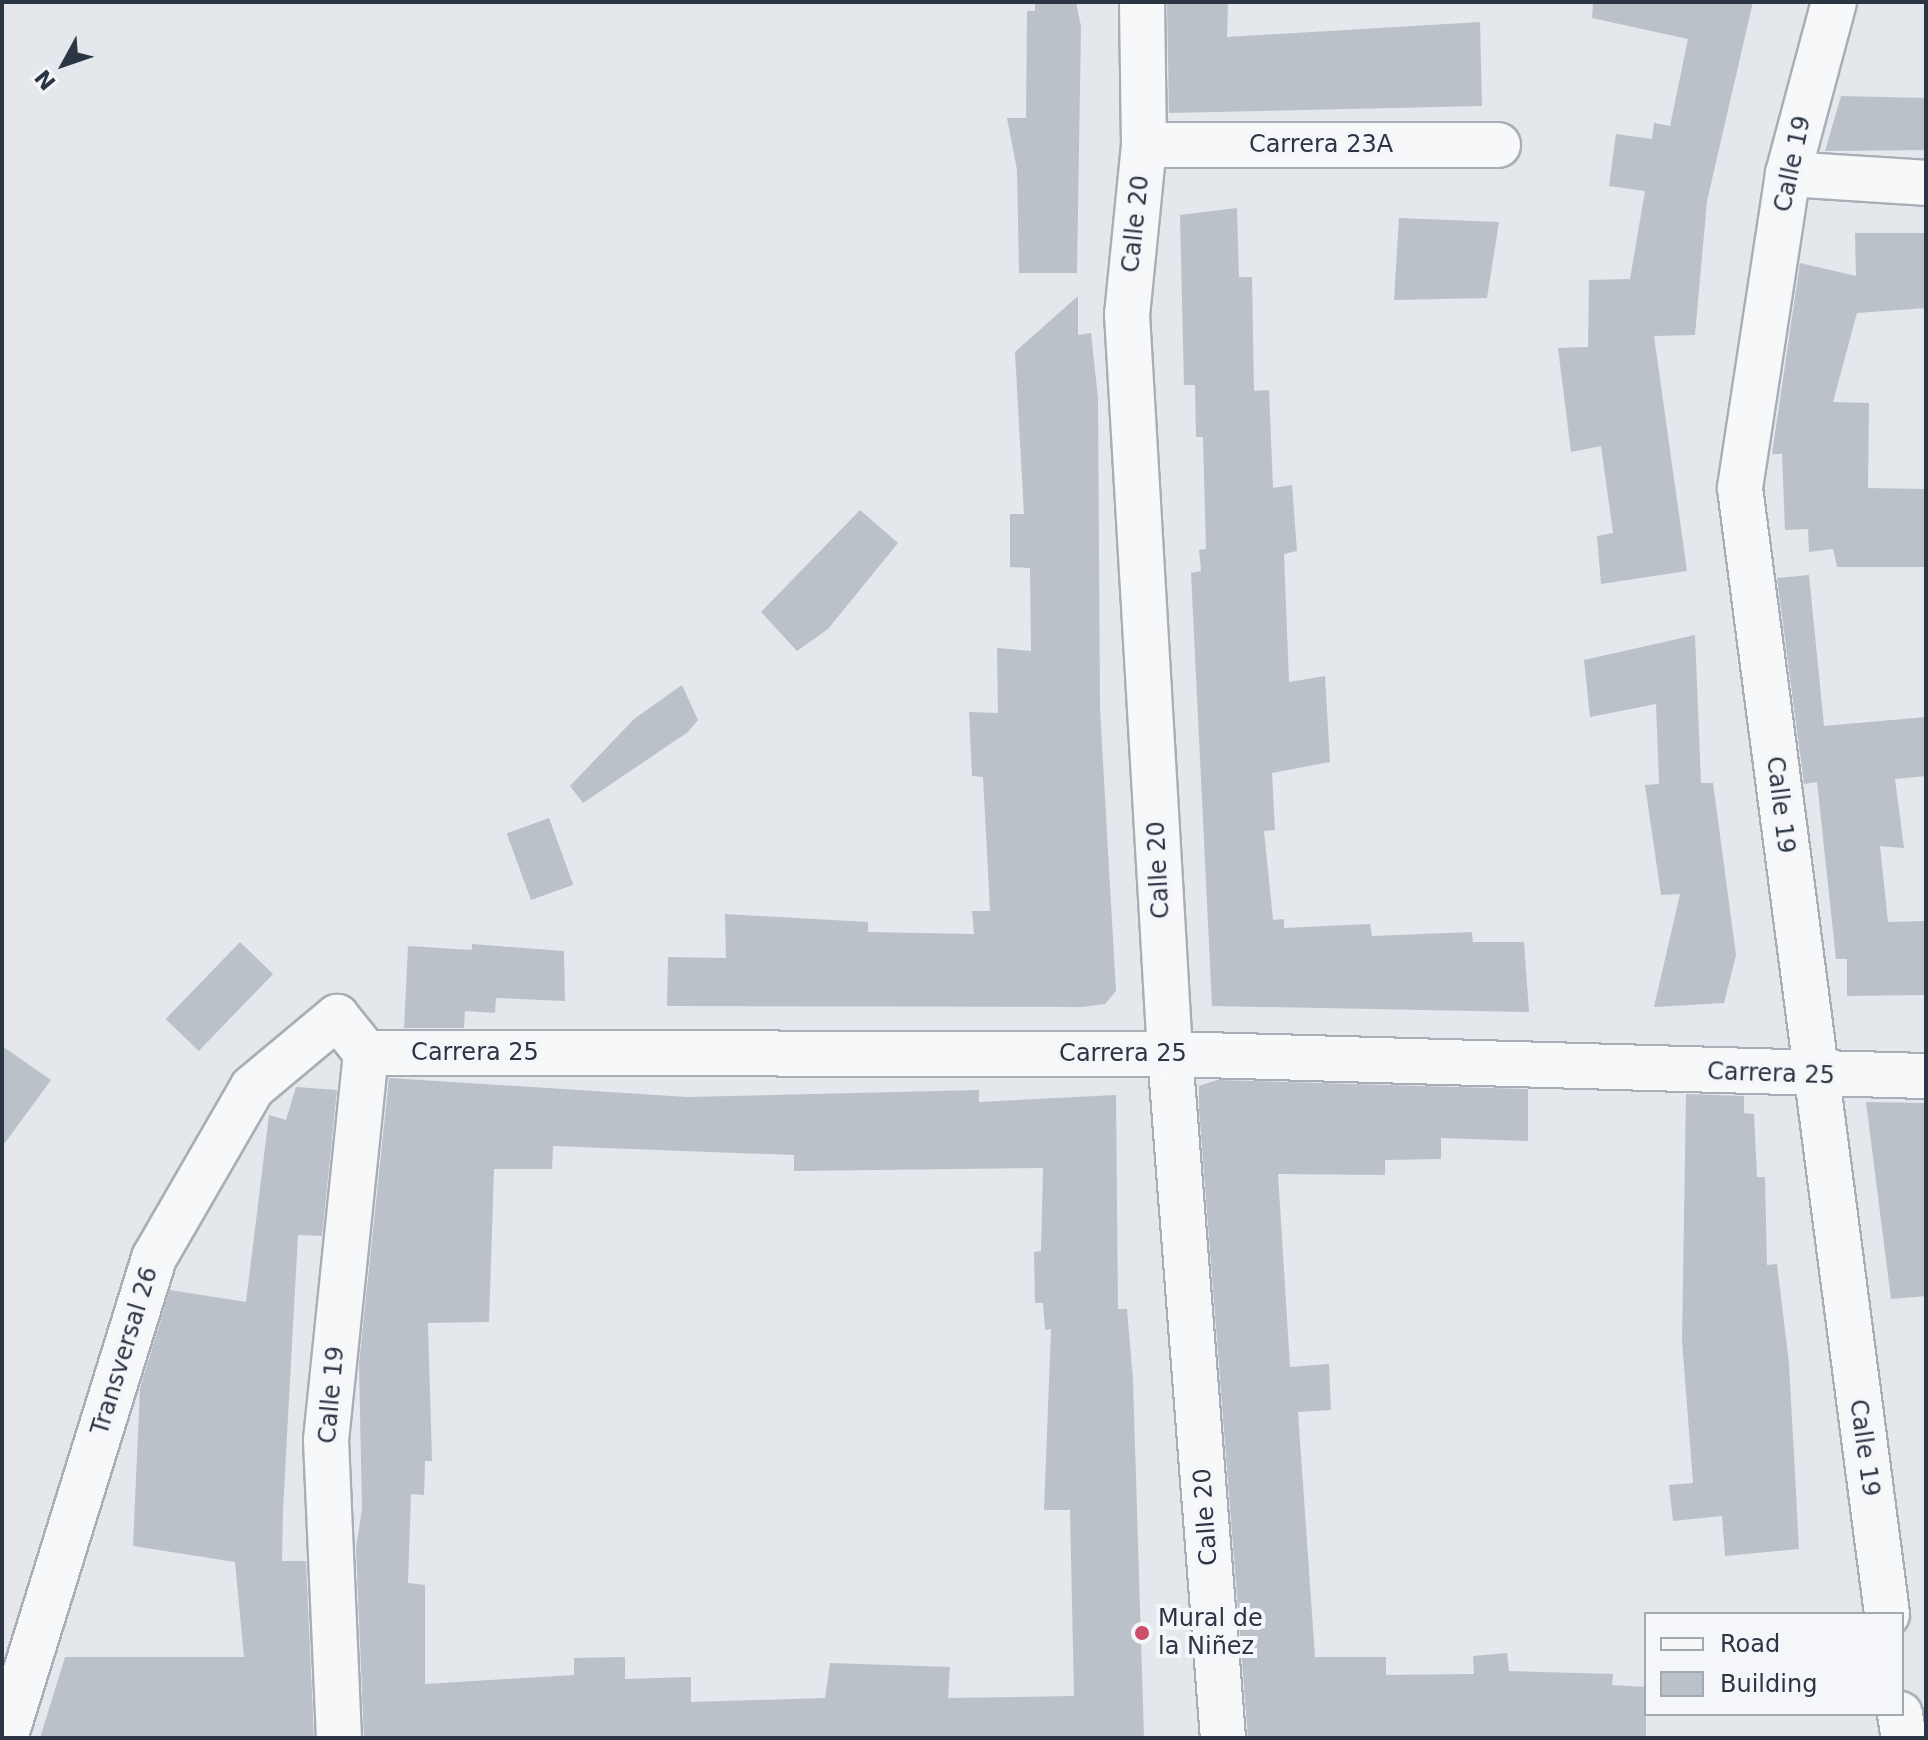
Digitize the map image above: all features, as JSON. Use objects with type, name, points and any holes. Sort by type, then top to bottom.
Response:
[{"type":"street","name":"Calle 20","points":[[1142,2],[1144,145],[1127,314],[1170,1054],[1223,1738]]},
{"type":"street","name":"Calle 19","points":[[1834,2],[1788,174],[1740,488],[1814,1076],[1887,1612]]},
{"type":"street","name":"Carrera 23A","points":[[1144,145],[1498,145]]},
{"type":"street","points":[[1788,174],[1926,183]]},
{"type":"street","name":"Transversal 26","points":[[5,1738],[154,1258],[252,1088],[337,1017],[366,1053]]},
{"type":"street","name":"Calle 19","points":[[339,1738],[326,1440],[366,1053]]},
{"type":"street","name":"Carrera 25","points":[[366,1053],[1170,1054],[1814,1076],[1926,1076]]},
{"type":"street","points":[[1900,1716],[1904,1738]]},
{"type":"building","points":[[1035,2],[1076,2],[1081,26],[1077,273],[1019,273],[1017,170],[1007,118],[1026,118],[1027,11],[1035,11]]},
{"type":"building","points":[[1167,2],[1228,2],[1227,37],[1480,22],[1482,106],[1169,113]]},
{"type":"building","points":[[1593,2],[1753,2],[1707,201],[1695,335],[1654,336],[1687,571],[1601,584],[1597,536],[1613,533],[1601,446],[1571,452],[1558,348],[1588,347],[1589,280],[1630,279],[1645,191],[1609,186],[1616,134],[1652,139],[1654,123],[1670,126],[1688,39],[1592,18]]},
{"type":"building","points":[[1841,96],[1926,98],[1926,150],[1825,151]]},
{"type":"building","points":[[1237,208],[1239,277],[1252,277],[1254,391],[1269,390],[1273,488],[1292,485],[1297,551],[1284,554],[1289,682],[1325,676],[1330,762],[1272,773],[1275,830],[1264,831],[1273,920],[1284,919],[1284,928],[1370,924],[1372,936],[1472,932],[1473,942],[1524,942],[1529,1012],[1212,1006],[1191,573],[1201,571],[1199,550],[1206,549],[1203,437],[1196,437],[1195,385],[1184,385],[1180,215]]},
{"type":"building","points":[[1399,218],[1499,222],[1487,298],[1394,300]]},
{"type":"building","points":[[1855,233],[1926,233],[1926,308],[1857,313],[1833,402],[1869,403],[1868,488],[1926,489],[1926,567],[1837,567],[1833,549],[1809,552],[1808,529],[1785,530],[1782,454],[1772,454],[1800,263],[1856,276]]},
{"type":"building","points":[[1078,296],[1078,335],[1091,333],[1098,398],[1100,710],[1116,991],[1105,1004],[1082,1007],[667,1006],[668,957],[726,958],[725,914],[868,922],[868,932],[974,934],[972,911],[990,911],[983,777],[972,776],[969,712],[998,713],[997,648],[1031,651],[1030,568],[1010,567],[1010,514],[1024,514],[1015,352]]},
{"type":"building","points":[[860,510],[898,543],[828,629],[797,651],[761,612]]},
{"type":"building","points":[[1809,575],[1824,726],[1926,717],[1926,776],[1895,779],[1904,848],[1880,846],[1888,922],[1926,921],[1926,995],[1847,996],[1847,959],[1836,959],[1817,782],[1804,784],[1777,578]]},
{"type":"building","points":[[1695,635],[1701,783],[1713,783],[1736,955],[1724,1003],[1654,1007],[1680,894],[1661,895],[1645,785],[1659,784],[1656,704],[1590,717],[1584,660]]},
{"type":"building","points":[[682,685],[698,720],[688,732],[583,803],[570,786],[634,719]]},
{"type":"building","points":[[549,818],[573,885],[531,900],[507,833]]},
{"type":"building","points":[[240,942],[273,974],[199,1051],[166,1019]]},
{"type":"building","points":[[472,944],[564,951],[565,1001],[496,998],[495,1013],[465,1011],[464,1028],[404,1028],[408,946],[472,950]]},
{"type":"building","points":[[2,1046],[51,1080],[2,1147]]},
{"type":"building","points":[[389,1078],[687,1097],[979,1090],[979,1102],[1116,1095],[1118,1309],[1127,1309],[1133,1380],[1144,1738],[364,1738],[356,1548],[362,1509],[359,1364]],"holes":[[[553,1146],[794,1155],[794,1171],[1043,1168],[1041,1251],[1034,1252],[1035,1303],[1043,1303],[1045,1330],[1051,1329],[1044,1510],[1070,1510],[1074,1696],[948,1698],[950,1667],[830,1663],[825,1698],[691,1702],[691,1677],[625,1679],[625,1657],[574,1658],[574,1675],[425,1684],[425,1585],[408,1583],[411,1494],[424,1495],[425,1461],[432,1461],[428,1323],[489,1322],[494,1169],[552,1169]]]},
{"type":"building","points":[[1217,1080],[1528,1089],[1528,1141],[1441,1138],[1441,1159],[1385,1160],[1385,1175],[1278,1174],[1290,1367],[1329,1364],[1331,1410],[1298,1412],[1315,1657],[1386,1657],[1386,1675],[1474,1674],[1473,1656],[1507,1653],[1509,1671],[1613,1674],[1612,1685],[1644,1687],[1646,1738],[1248,1738],[1199,1086]]},
{"type":"building","points":[[296,1087],[337,1090],[322,1236],[298,1235],[283,1509],[282,1561],[306,1561],[314,1738],[40,1738],[65,1657],[244,1657],[235,1562],[133,1546],[140,1388],[170,1290],[246,1302],[269,1115],[286,1120]]},
{"type":"building","points":[[1686,1094],[1744,1096],[1744,1113],[1754,1114],[1757,1177],[1765,1177],[1767,1265],[1777,1264],[1789,1363],[1799,1549],[1725,1556],[1722,1516],[1673,1521],[1669,1485],[1693,1483],[1682,1341]]},
{"type":"building","points":[[1866,1102],[1926,1103],[1926,1296],[1891,1299]]},
{"type":"place","name":"Mural de la Niñez","points":[[1142,1633]]}]
